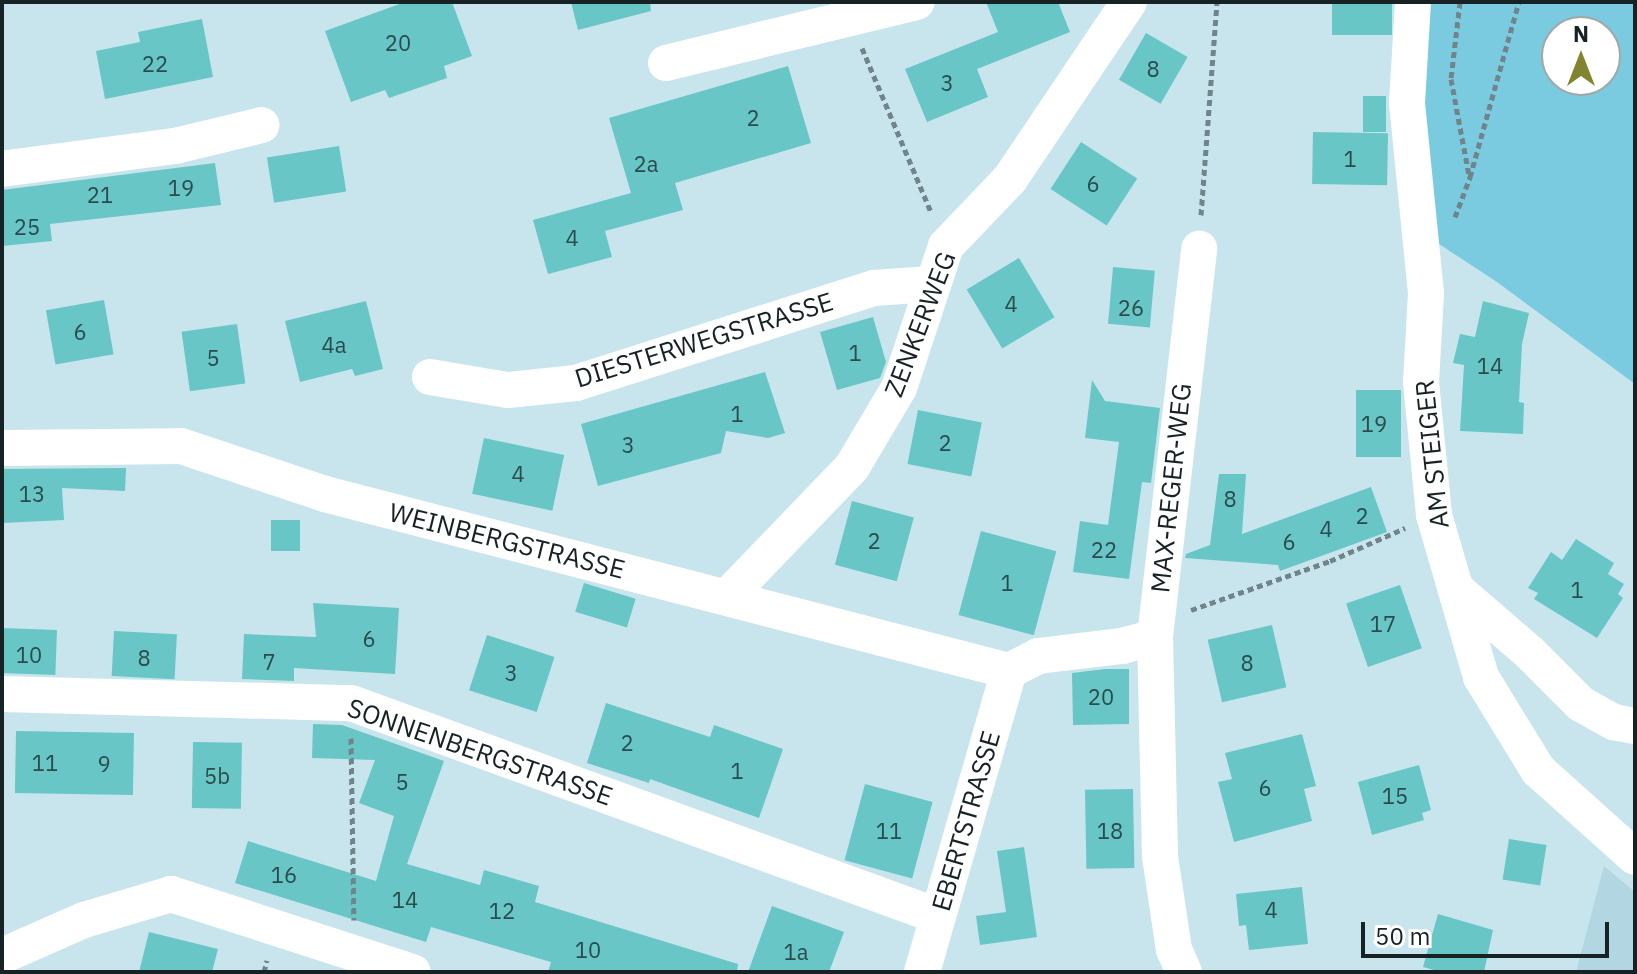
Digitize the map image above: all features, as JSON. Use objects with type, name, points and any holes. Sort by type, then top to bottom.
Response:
[{"type":"street","points":[[666,63],[917,2]]},
{"type":"street","name":"ZENKERWEG","points":[[727,597],[852,467],[899,388],[946,246],[1010,179],[1129,2]]},
{"type":"street","name":"AM STEIGER","points":[[1413,2],[1407,103],[1426,293],[1421,382],[1434,515],[1481,677],[1538,770],[1635,857]]},
{"type":"street","points":[[2,169],[175,146],[262,125]]},
{"type":"street","name":"MAX-REGER-WEG","points":[[1184,972],[1174,950],[1160,856],[1155,637],[1199,248]]},
{"type":"street","name":"DIESTERWEGSTRASSE","points":[[430,377],[508,390],[576,383],[874,288],[931,284]]},
{"type":"street","name":"WEINBERGSTRASSE","points":[[2,448],[181,446],[325,494],[1009,671]]},
{"type":"street","points":[[1457,590],[1530,653],[1581,704],[1614,722],[1635,726]]},
{"type":"street","points":[[1009,671],[1038,656],[1122,646],[1155,637]]},
{"type":"street","name":"EBERTSTRASSE","points":[[922,972],[1009,671]]},
{"type":"street","name":"SONNENBERGSTRASSE","points":[[2,694],[351,703],[938,916]]},
{"type":"street","points":[[2,956],[84,920],[171,894],[413,972]]},
{"type":"path","points":[[1199,248],[1217,2]]},
{"type":"path","points":[[1460,2],[1451,79],[1470,177]]},
{"type":"path","points":[[1453,220],[1470,177],[1519,2]]},
{"type":"path","points":[[850,19],[946,246]]},
{"type":"path","points":[[1155,637],[1196,607],[1330,561],[1434,515]]},
{"type":"path","points":[[351,703],[354,953]]},
{"type":"shaded area","points":[[1422,2],[1635,2],[1635,384],[1497,282],[1436,242],[1420,128]]},
{"type":"shaded area","points":[[1604,866],[1635,892],[1635,972],[1576,972]]},
{"type":"building","points":[[405,2],[452,2],[472,56],[444,66],[447,78],[389,98],[385,90],[351,102],[325,31]]},
{"type":"building","points":[[571,2],[650,2],[651,11],[578,30]]},
{"type":"building","points":[[986,2],[1058,2],[1070,32],[977,69],[988,97],[927,122],[905,69],[998,32]]},
{"type":"building","points":[[1332,2],[1392,2],[1392,35],[1332,35]]},
{"type":"building","points":[[202,19],[213,77],[105,99],[96,51],[140,42],[138,32]]},
{"type":"building","points":[[1146,33],[1188,57],[1161,104],[1119,80]]},
{"type":"building","points":[[788,66],[811,143],[675,183],[683,210],[605,231],[612,257],[548,274],[533,220],[631,193],[609,118]]},
{"type":"building","points":[[1363,96],[1386,96],[1386,132],[1363,132]]},
{"type":"building","points":[[1313,132],[1388,133],[1387,185],[1312,184]]},
{"type":"building","points":[[1081,142],[1137,178],[1107,225],[1051,189]]},
{"type":"building","points":[[339,146],[346,191],[274,203],[267,157]]},
{"type":"building","points":[[215,163],[221,205],[50,224],[52,241],[2,246],[2,190]]},
{"type":"building","points":[[1019,258],[1055,317],[1002,349],[967,289]]},
{"type":"building","points":[[1113,267],[1155,271],[1150,327],[1108,324]]},
{"type":"building","points":[[104,300],[114,354],[55,364],[46,310]]},
{"type":"building","points":[[366,301],[383,369],[355,376],[352,369],[300,382],[285,321]]},
{"type":"building","points":[[1483,301],[1529,313],[1522,344],[1519,402],[1524,403],[1523,434],[1460,431],[1464,365],[1453,363],[1460,334],[1475,337]]},
{"type":"building","points":[[873,317],[886,362],[880,378],[837,390],[820,332]]},
{"type":"building","points":[[237,324],[245,383],[190,391],[182,332]]},
{"type":"building","points":[[765,372],[785,433],[768,438],[726,431],[721,453],[598,486],[581,424]]},
{"type":"building","points":[[1092,380],[1105,401],[1160,408],[1151,483],[1142,482],[1129,579],[1073,572],[1080,521],[1108,525],[1119,442],[1085,438]]},
{"type":"building","points":[[1356,390],[1401,390],[1401,457],[1356,457]]},
{"type":"building","points":[[918,410],[982,422],[971,476],[908,464]]},
{"type":"building","points":[[484,438],[564,455],[552,511],[472,494]]},
{"type":"building","points":[[126,468],[125,491],[62,488],[64,520],[2,523],[2,469]]},
{"type":"building","points":[[1219,474],[1246,474],[1242,534],[1371,487],[1387,532],[1280,571],[1278,565],[1185,558],[1186,554],[1210,545]]},
{"type":"building","points":[[852,501],[914,518],[897,581],[835,565]]},
{"type":"building","points":[[271,520],[300,520],[300,551],[271,551]]},
{"type":"building","points":[[981,531],[1056,551],[1034,635],[958,615]]},
{"type":"building","points":[[1576,539],[1614,563],[1608,574],[1624,584],[1618,594],[1623,598],[1597,638],[1534,599],[1538,593],[1528,588],[1551,552],[1562,560]]},
{"type":"building","points":[[584,583],[636,599],[627,627],[575,612]]},
{"type":"building","points":[[1400,585],[1422,648],[1368,667],[1346,604]]},
{"type":"building","points":[[313,603],[399,608],[395,674],[294,668],[294,681],[242,679],[244,634],[316,637]]},
{"type":"building","points":[[1272,625],[1286,687],[1222,702],[1208,640]]},
{"type":"building","points":[[2,628],[57,630],[55,675],[2,673]]},
{"type":"building","points":[[114,631],[177,634],[175,679],[112,676]]},
{"type":"building","points":[[487,635],[555,657],[537,712],[469,690]]},
{"type":"building","points":[[1129,669],[1129,724],[1073,725],[1072,673]]},
{"type":"building","points":[[606,703],[710,737],[714,725],[783,749],[759,818],[650,779],[649,783],[587,763]]},
{"type":"building","points":[[313,724],[342,725],[444,761],[407,864],[480,885],[484,870],[539,886],[535,902],[738,964],[737,972],[548,972],[551,962],[431,927],[426,942],[235,883],[248,841],[376,881],[394,816],[359,803],[375,760],[312,758]]},
{"type":"building","points":[[16,731],[134,733],[133,795],[15,793]]},
{"type":"building","points":[[1302,734],[1316,786],[1304,789],[1312,821],[1234,842],[1218,782],[1232,779],[1225,753]]},
{"type":"building","points":[[193,742],[242,743],[241,809],[192,808]]},
{"type":"building","points":[[1419,765],[1431,810],[1422,813],[1424,820],[1372,835],[1358,782]]},
{"type":"building","points":[[865,784],[933,802],[912,878],[845,860]]},
{"type":"building","points":[[1133,789],[1134,868],[1086,869],[1085,790]]},
{"type":"building","points":[[1509,839],[1547,845],[1540,885],[1503,879]]},
{"type":"building","points":[[1024,847],[1037,937],[980,945],[976,916],[1006,912],[997,851]]},
{"type":"building","points":[[1302,887],[1308,944],[1249,950],[1246,925],[1239,926],[1236,894]]},
{"type":"building","points":[[772,906],[844,932],[829,972],[748,972]]},
{"type":"building","points":[[1438,914],[1493,930],[1484,972],[1441,972],[1423,967]]},
{"type":"building","points":[[149,932],[218,949],[212,972],[139,972]]}]
